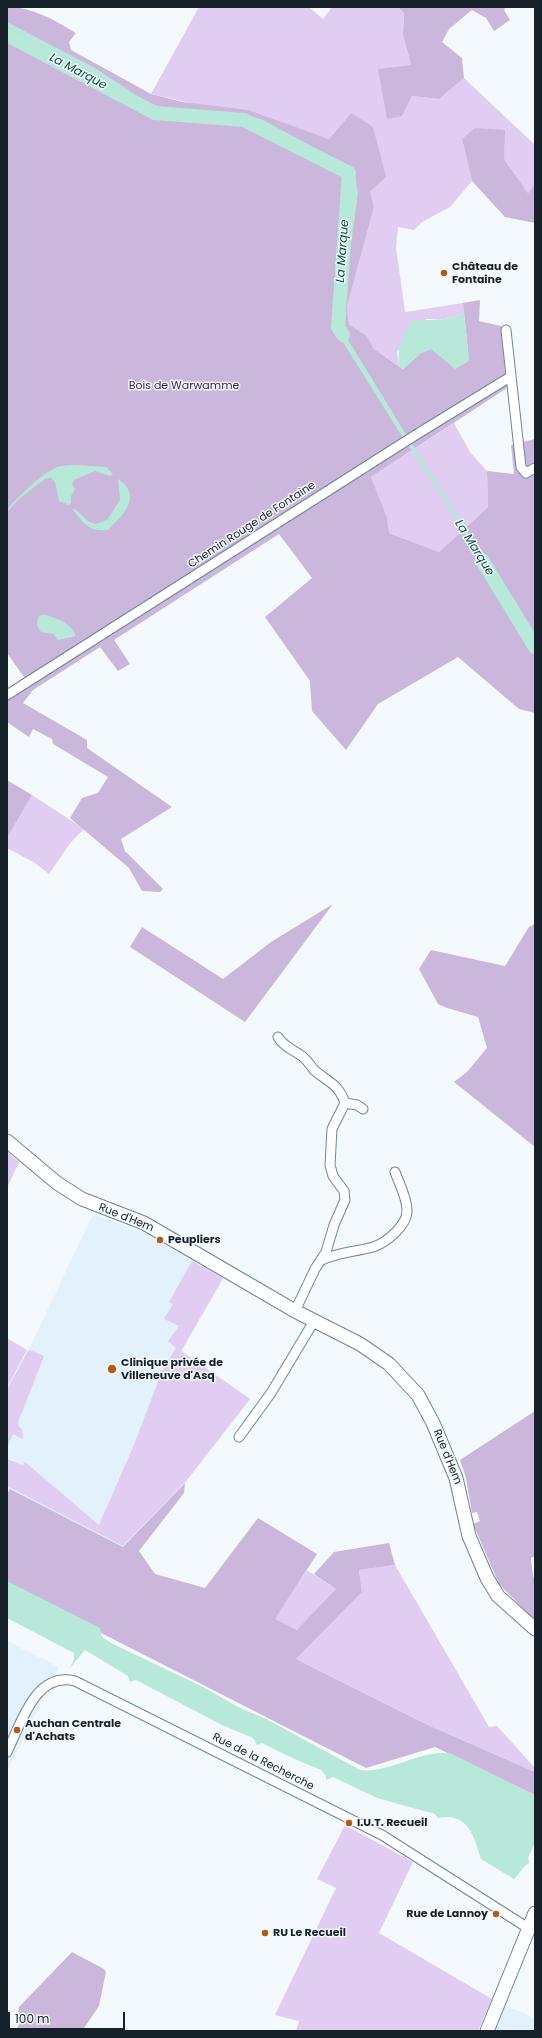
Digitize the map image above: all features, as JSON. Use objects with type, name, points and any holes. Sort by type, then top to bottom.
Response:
[{"type":"street","points":[[506,330],[520,467],[526,474],[535,468]]},
{"type":"street","name":"Chemin Rouge de Fontaine","points":[[7,695],[395,448],[510,377]]},
{"type":"street","points":[[278,1037],[283,1044],[304,1058],[316,1071],[334,1083],[340,1090],[345,1103]]},
{"type":"street","points":[[345,1103],[362,1109]]},
{"type":"street","points":[[295,1311],[315,1269],[322,1260],[345,1200],[344,1191],[332,1176],[330,1165],[331,1134],[336,1119],[345,1103]]},
{"type":"street","name":"Rue d'Hem","points":[[7,1141],[57,1184],[82,1199],[93,1205],[144,1223],[295,1311],[360,1344],[380,1356],[405,1379],[418,1395],[433,1422],[452,1467],[460,1491],[469,1536],[480,1565],[498,1596],[535,1629]]},
{"type":"street","points":[[322,1260],[336,1254],[376,1246],[401,1226],[406,1218],[407,1207],[394,1172]]},
{"type":"street","points":[[239,1437],[271,1393],[314,1321]]},
{"type":"street","name":"Rue de la Recherche","points":[[7,1752],[40,1690],[57,1681],[75,1681],[382,1835],[528,1928]]},
{"type":"street","points":[[487,2031],[535,1913]]},
{"type":"shaded area","points":[[199,7],[309,7],[323,19],[332,7],[398,7],[404,13],[403,35],[411,65],[402,116],[412,96],[439,99],[464,78],[535,145],[535,184],[528,193],[504,159],[462,139],[472,181],[450,207],[422,222],[414,230],[398,227],[396,247],[405,312],[463,303],[464,313],[446,319],[426,319],[397,352],[399,366],[374,349],[367,336],[349,324],[347,307],[374,207],[351,113],[329,139],[288,125],[151,94]]},
{"type":"shaded area","points":[[454,423],[470,452],[487,471],[488,507],[439,552],[389,533],[387,517],[371,477]]},
{"type":"shaded area","points":[[32,795],[84,829],[71,842],[49,874],[35,863],[7,848],[7,838]]},
{"type":"shaded area","points":[[7,1152],[19,1162],[7,1188]]},
{"type":"shaded area","name":"Clinique privée de Villeneuve d'Asq","points":[[93,1214],[145,1233],[224,1278],[182,1351],[251,1399],[185,1483],[123,1547],[10,1489],[7,1494],[7,1388],[29,1349]]},
{"type":"shaded area","points":[[192,1261],[223,1278],[181,1351],[250,1399],[186,1481],[123,1546],[7,1486],[7,1459],[23,1465],[25,1462],[99,1525],[133,1447],[163,1369],[176,1348],[168,1341],[179,1326],[164,1319],[173,1304],[169,1302]]},
{"type":"shaded area","points":[[7,1338],[27,1350],[7,1388]]},
{"type":"shaded area","points":[[30,1350],[44,1356],[19,1420],[18,1426],[22,1429],[23,1439],[13,1434],[7,1448],[7,1390],[27,1352]]},
{"type":"shaded area","points":[[395,1565],[489,1727],[497,1726],[535,1768],[535,1772],[430,1726],[296,1659],[362,1592],[359,1570]]},
{"type":"shaded area","points":[[307,1570],[336,1589],[298,1630],[274,1620]]},
{"type":"shaded area","name":"Auchan Centrale d'Achats","points":[[7,1641],[59,1667],[7,1771]]},
{"type":"shaded area","points":[[345,1825],[413,1862],[379,1933],[492,1999],[478,2031],[296,2031],[299,2021],[275,2015],[336,1888],[317,1879]]},
{"type":"shaded area","points":[[505,2006],[524,2013],[535,2020],[535,2031],[494,2031]]},
{"type":"green space","name":"Bois de Warwamme","points":[[7,7],[26,9],[43,15],[76,33],[69,42],[71,50],[151,94],[183,102],[248,110],[329,139],[351,113],[373,127],[386,177],[370,191],[374,207],[347,307],[349,324],[367,336],[374,349],[403,369],[421,353],[431,349],[469,361],[463,303],[480,300],[479,321],[501,326],[507,388],[371,477],[387,517],[389,533],[439,552],[488,507],[487,471],[514,474],[511,445],[535,439],[535,713],[519,709],[458,657],[378,704],[346,750],[312,711],[310,681],[265,617],[312,578],[279,534],[114,640],[130,664],[118,671],[100,647],[33,690],[23,703],[87,740],[87,748],[172,807],[121,839],[125,851],[163,889],[160,892],[142,891],[129,868],[70,818],[82,798],[98,793],[108,777],[53,744],[52,739],[33,729],[29,737],[7,722],[7,691],[26,680],[7,653]]},
{"type":"green space","points":[[398,7],[506,7],[504,10],[510,20],[494,31],[486,18],[472,10],[449,29],[442,42],[462,58],[464,78],[439,99],[412,96],[402,116],[387,119],[378,69],[411,65],[403,35],[404,13]]},
{"type":"green space","points":[[475,128],[505,130],[504,159],[528,193],[535,184],[535,223],[505,217],[472,181],[462,139]]},
{"type":"green space","points":[[7,780],[32,795],[7,838]]},
{"type":"green space","points":[[333,904],[245,1022],[130,947],[142,927],[223,979],[271,942]]},
{"type":"green space","points":[[535,924],[535,1147],[454,1082],[467,1072],[487,1048],[478,1017],[438,1004],[419,969],[431,950],[505,966],[529,927]]},
{"type":"green space","points":[[535,1411],[535,1556],[531,1558],[533,1576],[535,1579],[535,1621],[499,1584],[473,1524],[480,1521],[477,1512],[472,1513],[466,1478],[460,1460]]},
{"type":"green space","points":[[185,1483],[184,1493],[139,1551],[155,1574],[205,1588],[258,1518],[317,1554],[275,1619],[297,1630],[336,1589],[314,1574],[334,1552],[389,1543],[395,1565],[359,1570],[362,1592],[296,1659],[430,1726],[535,1772],[535,1795],[435,1747],[366,1768],[7,1585],[7,1494],[10,1489],[123,1547]]},
{"type":"green space","points":[[72,1952],[104,1969],[106,1972],[99,2006],[82,2031],[16,2031],[21,2019],[18,2015],[19,2007]]},
{"type":"water","points":[[7,22],[95,68],[148,103],[169,109],[250,116],[261,119],[354,169],[358,193],[346,280],[337,310],[340,325],[345,335],[407,436],[403,438],[341,339],[335,322],[352,190],[350,173],[347,169],[250,121],[161,113],[131,100],[87,70],[7,27]]},
{"type":"water","points":[[464,313],[469,361],[455,369],[431,349],[421,353],[403,369],[399,366],[401,342],[412,321],[446,319]]},
{"type":"water","points":[[410,441],[535,636],[535,644],[407,443]]},
{"type":"water","points":[[76,465],[106,467],[113,474],[110,476],[95,471],[74,480],[72,484],[75,489],[71,496],[71,503],[69,505],[59,501],[55,482],[51,478],[46,478],[19,499],[7,512],[7,509],[24,492],[48,472],[60,466]]},
{"type":"water","points":[[118,479],[126,485],[129,492],[130,499],[128,506],[119,519],[108,530],[96,530],[91,528],[80,519],[73,510],[75,509],[89,522],[96,524],[107,520],[120,500]]},
{"type":"water","points":[[43,614],[67,624],[74,631],[76,636],[58,640],[53,634],[41,632],[37,625],[38,617]]},
{"type":"water","points":[[7,1581],[100,1628],[102,1637],[111,1643],[203,1687],[238,1707],[266,1719],[360,1770],[384,1768],[418,1757],[440,1753],[452,1754],[535,1795],[535,1842],[528,1858],[529,1863],[514,1879],[481,1859],[476,1842],[463,1822],[448,1817],[438,1818],[435,1814],[377,1798],[333,1777],[326,1780],[326,1776],[321,1770],[262,1743],[257,1745],[253,1738],[222,1725],[136,1680],[130,1682],[128,1676],[85,1650],[69,1669],[74,1660],[74,1653],[7,1618]]},
{"type":"waterway","name":"La Marque","points":[[7,35],[155,113],[244,120],[349,173],[338,327],[343,335]]},
{"type":"waterway","name":"La Marque","points":[[482,560],[535,647]]},
{"type":"place","name":"Château de Fontaine","points":[[444,273]]},
{"type":"place","name":"Peupliers","points":[[160,1240]]},
{"type":"place","name":"Clinique privée de Villeneuve d'Asq","points":[[112,1369]]},
{"type":"place","name":"Auchan Centrale d'Achats","points":[[17,1730]]},
{"type":"place","name":"I.U.T. Recueil","points":[[349,1823]]},
{"type":"place","name":"Rue de Lannoy","points":[[496,1914]]},
{"type":"place","name":"RU Le Recueil","points":[[265,1933]]}]
